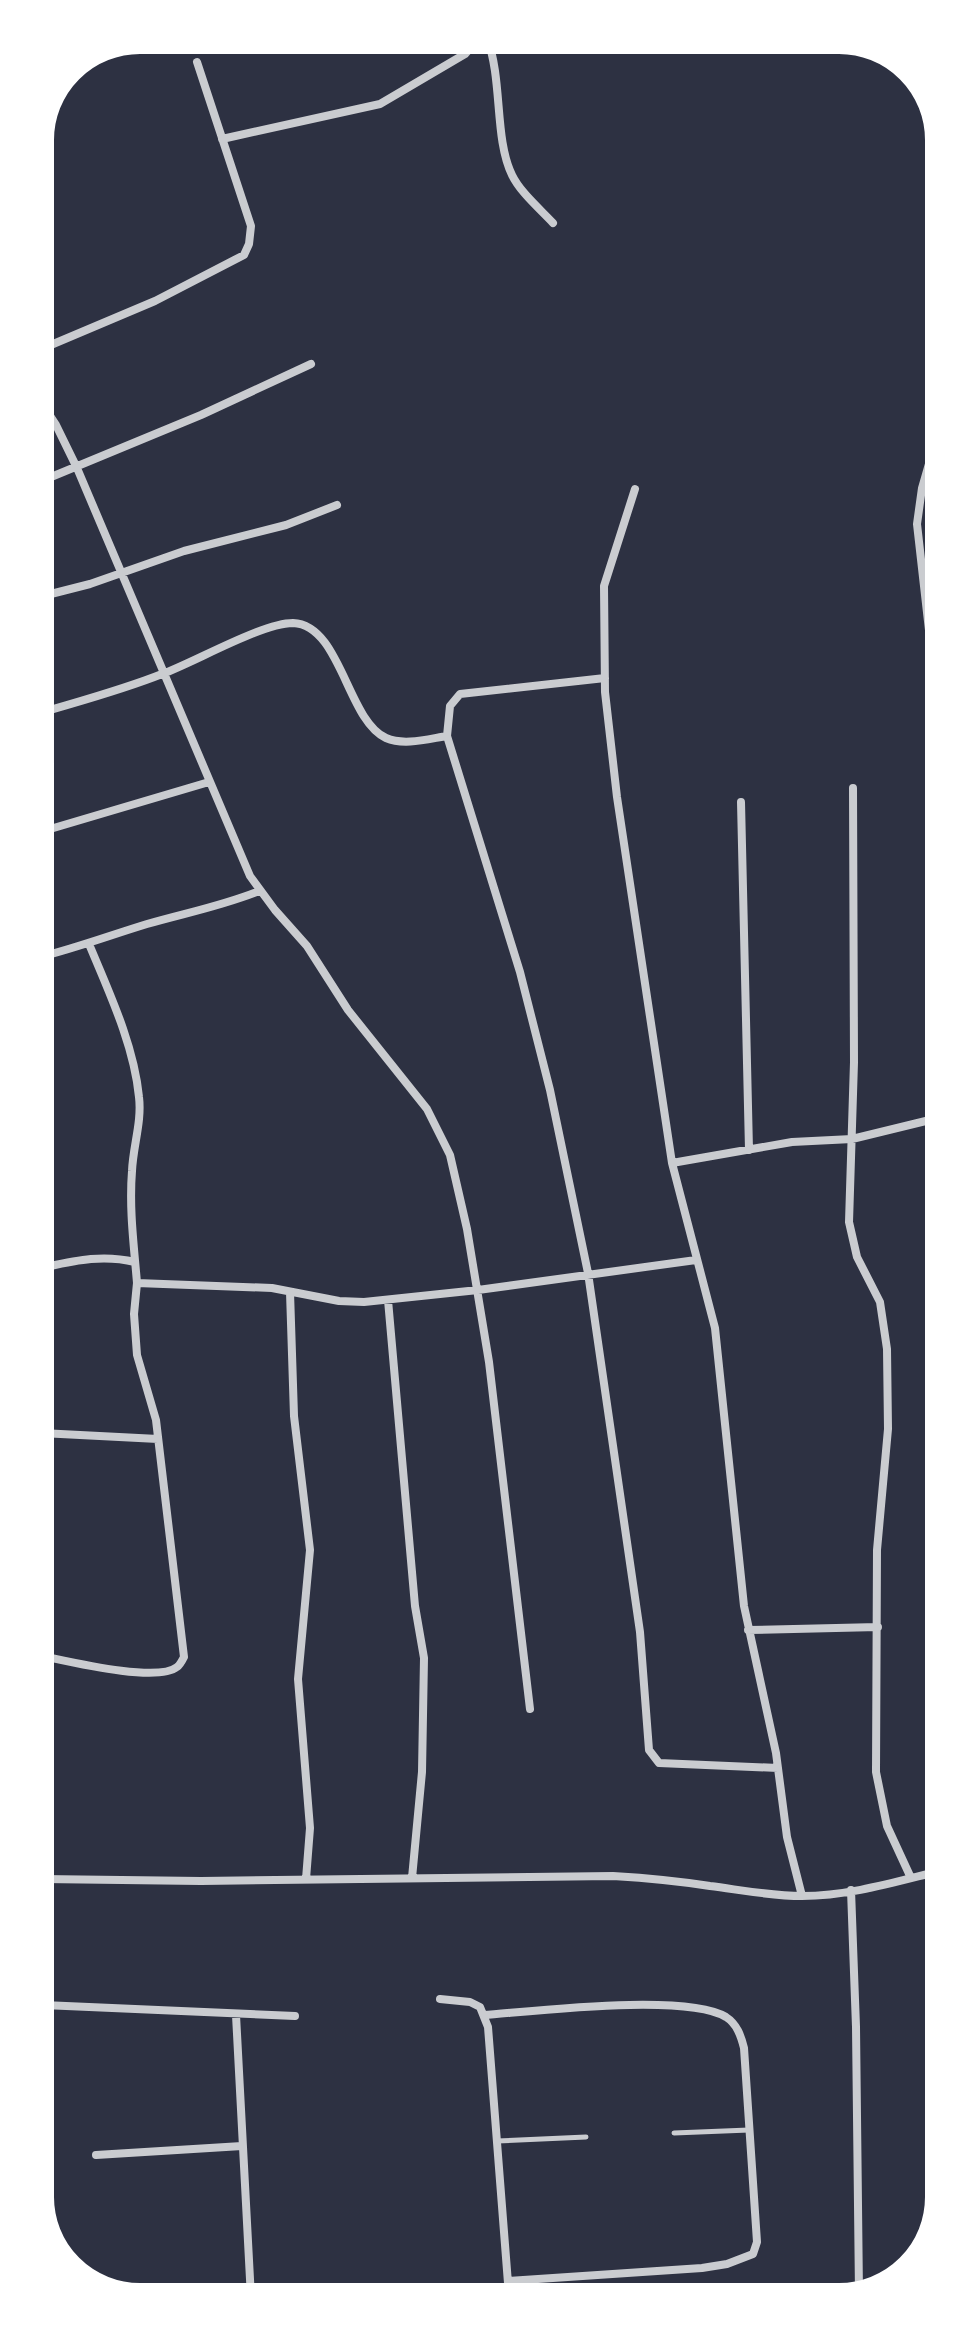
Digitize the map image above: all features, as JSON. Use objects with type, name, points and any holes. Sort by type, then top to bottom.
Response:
[{"type":"street","points":[[222,139],[380,104],[467,52]]},
{"type":"street","points":[[493,52],[502,137],[512,175],[553,223]]},
{"type":"street","points":[[52,345],[155,301],[244,255],[251,226],[197,62]]},
{"type":"street","points":[[52,477],[311,364]]},
{"type":"street","points":[[52,419],[77,468],[209,782],[259,891],[307,946],[348,1010],[436,1123],[450,1155],[478,1290],[512,1539],[530,1709]]},
{"type":"street","points":[[927,471],[917,524],[927,612]]},
{"type":"street","points":[[635,489],[604,586],[605,678],[617,797],[672,1163],[715,1328],[739,1574],[748,1630],[778,1768],[787,1837],[802,1896]]},
{"type":"street","points":[[52,593],[184,551],[286,525],[337,505]]},
{"type":"street","points":[[52,709],[163,674],[269,628],[293,623],[307,627],[322,639],[372,727],[387,738],[406,742],[447,736]]},
{"type":"street","points":[[605,678],[460,694],[450,706],[447,736],[524,987],[550,1090],[588,1273],[640,1632],[649,1750],[659,1763],[778,1768]]},
{"type":"street","points":[[52,828],[209,782]]},
{"type":"street","points":[[853,788],[849,1222],[857,1257],[880,1302],[887,1349],[888,1429],[877,1550],[876,1772],[887,1826],[907,1880]]},
{"type":"street","points":[[741,802],[749,1150]]},
{"type":"street","points":[[52,954],[147,924],[204,911],[259,891]]},
{"type":"street","points":[[52,1658],[99,1669],[162,1673],[176,1668],[184,1657],[158,1439],[152,1402],[137,1355],[134,1314],[137,1283],[131,1196],[140,1111],[138,1083],[123,1033],[89,944]]},
{"type":"street","points":[[672,1163],[792,1142],[852,1139],[927,1121]]},
{"type":"street","points":[[52,1263],[92,1257],[113,1257],[135,1262]]},
{"type":"street","points":[[137,1283],[272,1288],[339,1301],[388,1300],[696,1260]]},
{"type":"street","points":[[290,1292],[294,1416],[310,1550],[298,1679],[310,1828],[306,1879]]},
{"type":"street","points":[[388,1300],[415,1606],[423,1644],[425,1681],[422,1772],[412,1878]]},
{"type":"street","points":[[52,1434],[158,1439]]},
{"type":"street","points":[[748,1630],[878,1627]]},
{"type":"street","points":[[52,1879],[613,1876],[667,1880],[767,1895],[802,1896],[927,1875]]},
{"type":"street","points":[[851,1890],[859,2282]]},
{"type":"street","points":[[440,1999],[470,2002],[480,2007],[488,2027],[508,2285]]},
{"type":"street","points":[[52,2005],[295,2016]]},
{"type":"street","points":[[484,2015],[662,2005],[693,2007],[730,2019],[739,2032],[744,2048],[757,2242],[753,2254],[727,2264],[702,2268],[508,2281]]},
{"type":"street","points":[[236,2015],[250,2285]]},
{"type":"street","points":[[96,2155],[242,2146]]},
{"type":"lane","points":[[674,2133],[749,2130]]},
{"type":"lane","points":[[497,2141],[586,2137]]}]
